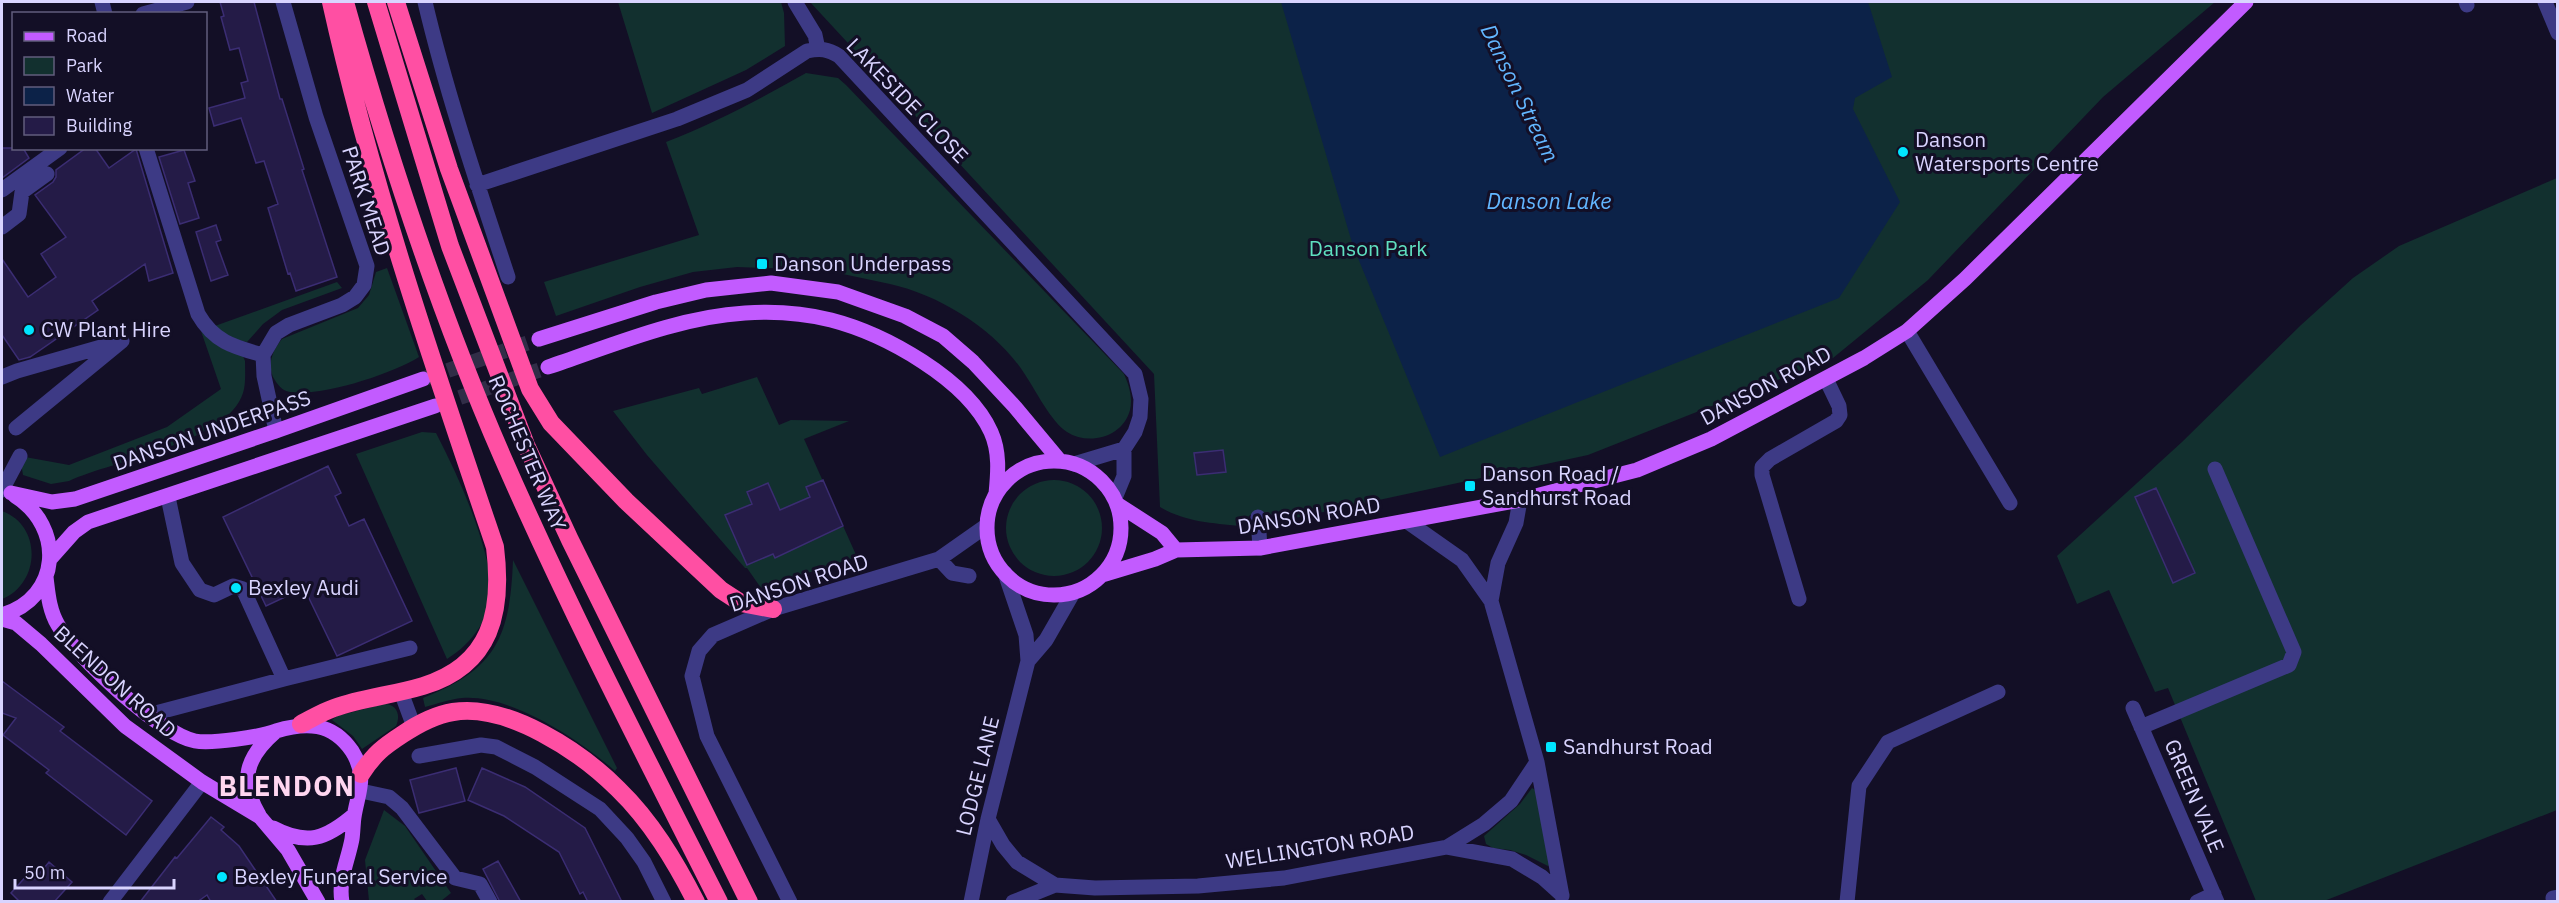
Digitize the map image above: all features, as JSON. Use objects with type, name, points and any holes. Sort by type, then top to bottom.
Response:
[{"type":"highway","points":[[301,724],[333,708],[401,692],[447,676],[468,660],[485,641],[496,612],[499,580],[495,547],[408,285],[373,166],[347,72],[331,2]]},
{"type":"highway","name":"ROCHESTER WAY","points":[[345,2],[412,222],[454,339],[501,455],[570,608],[719,902]]},
{"type":"highway","name":"ROCHESTER WAY","points":[[376,2],[450,246],[526,445],[749,902]]},
{"type":"highway","points":[[396,2],[449,168],[530,389],[551,423],[626,501],[721,590],[741,603],[773,609]]},
{"type":"highway","points":[[361,783],[380,749],[414,727],[439,716],[453,712],[479,711],[522,724],[579,756],[618,789],[635,807],[661,842],[696,902]]},
{"type":"main road","name":"DANSON ROAD","points":[[1102,575],[1155,559],[1176,550],[1260,548],[1520,500],[1637,470],[1711,439],[1826,379],[1907,331],[1965,279],[2246,2]]},
{"type":"main road","points":[[539,339],[706,290],[771,283],[838,292],[905,316],[943,336],[973,362],[1067,462],[1094,474],[1106,485],[1116,501],[1121,522],[1120,542],[1113,560],[1102,575],[1089,586],[1073,593],[1053,595],[1033,592],[1018,585],[994,558],[988,542],[988,515],[996,494],[999,463],[992,434],[980,411],[940,373],[905,351],[832,320],[789,313],[744,313],[658,331],[548,367]]},
{"type":"main road","name":"DANSON UNDERPASS","points":[[5,491],[52,502],[75,499],[423,379]]},
{"type":"main road","points":[[50,559],[74,532],[88,522],[435,406]]},
{"type":"main road","points":[[996,494],[1007,479],[1023,468],[1041,462],[1067,462]]},
{"type":"main road","points":[[2,617],[26,604],[38,592],[46,577],[50,559],[49,538],[41,520],[28,504],[5,491]]},
{"type":"main road","points":[[1116,501],[1162,533],[1176,550]]},
{"type":"main road","name":"BLENDON ROAD","points":[[46,577],[49,602],[58,626],[106,679],[148,715],[193,741],[208,742],[275,732],[301,724]]},
{"type":"main road","name":"BLENDON ROAD","points":[[2,617],[16,623],[40,644],[126,726],[202,782],[265,822],[294,838],[319,838],[341,826],[354,815]]},
{"type":"main road","points":[[301,724],[330,731],[343,740],[353,753],[361,783],[351,841],[342,876],[342,902]]},
{"type":"main road","name":"BLENDON ROAD","points":[[275,732],[260,745],[250,762],[247,781],[250,800],[300,868],[318,902]]},
{"type":"street","points":[[150,12],[188,2]]},
{"type":"street","name":"PARK MEAD","points":[[263,355],[276,333],[289,325],[342,305],[355,297],[364,285],[367,266],[316,117],[283,2]]},
{"type":"street","points":[[425,2],[477,185],[508,277]]},
{"type":"street","points":[[795,2],[815,35],[818,49]]},
{"type":"street","points":[[2545,2],[2558,33]]},
{"type":"street","name":"LAKESIDE CLOSE","points":[[477,185],[677,119],[747,90],[796,58],[818,49],[830,51],[839,56],[1135,374],[1142,399],[1140,417],[1135,432],[1124,449],[1124,476],[1116,501]]},
{"type":"street","points":[[2,190],[57,150]]},
{"type":"street","points":[[147,150],[198,314],[207,330],[232,346],[263,355],[264,376],[276,431]]},
{"type":"street","points":[[2,226],[19,214],[22,192],[47,174]]},
{"type":"street","points":[[1907,331],[2010,503]]},
{"type":"street","points":[[2,378],[17,371],[122,341],[16,428]]},
{"type":"street","points":[[1799,599],[1762,475],[1762,467],[1770,459],[1836,421],[1840,415],[1839,406],[1826,379]]},
{"type":"street","points":[[1067,462],[1124,449]]},
{"type":"street","points":[[5,491],[20,456]]},
{"type":"street","points":[[2141,727],[2289,665],[2294,652],[2215,469]]},
{"type":"street","points":[[168,497],[182,563],[200,590],[214,595],[233,586],[243,590],[284,679]]},
{"type":"street","points":[[1491,601],[1498,563],[1516,523],[1520,500]]},
{"type":"street","points":[[1258,517],[1260,548]]},
{"type":"street","points":[[1408,522],[1462,561],[1491,601],[1537,762],[1562,898]]},
{"type":"street","name":"DANSON ROAD","points":[[790,902],[707,736],[692,676],[699,651],[713,635],[773,609],[939,559],[987,526]]},
{"type":"street","points":[[939,559],[952,573],[969,576]]},
{"type":"street","name":"LODGE LANE","points":[[971,902],[988,819],[1028,661],[1026,634],[1005,573]]},
{"type":"street","name":"LODGE LANE","points":[[1028,661],[1046,640],[1073,593]]},
{"type":"street","points":[[148,715],[410,648]]},
{"type":"street","points":[[401,692],[414,727]]},
{"type":"street","points":[[1847,902],[1859,786],[1888,742],[1998,692]]},
{"type":"street","name":"GREEN VALE","points":[[2133,708],[2215,898]]},
{"type":"street","points":[[418,756],[481,745],[504,750],[535,767],[600,809],[627,838],[644,862],[664,902]]},
{"type":"street","name":"WELLINGTON ROAD","points":[[1447,847],[1484,824],[1511,801],[1537,762]]},
{"type":"street","points":[[118,898],[202,782]]},
{"type":"street","points":[[361,783],[389,797],[402,808],[455,878],[480,884],[490,902]]},
{"type":"street","name":"WELLINGTON ROAD","points":[[988,819],[1003,845],[1017,862],[1055,885]]},
{"type":"street","name":"WELLINGTON ROAD","points":[[1012,902],[1055,885],[1095,888],[1187,887],[1274,879],[1447,847],[1512,859],[1542,877],[1562,898]]},
{"type":"street","points":[[2197,902],[2215,898]]},
{"type":"green space","points":[[618,2],[781,2],[784,13],[785,46],[746,70],[652,113]]},
{"type":"green space","name":"Danson Park","points":[[810,2],[2215,2],[2103,97],[1928,280],[1833,358],[1588,455],[1272,523],[1263,514],[1250,515],[1240,526],[1189,519],[1160,507],[1154,374]]},
{"type":"green space","points":[[806,73],[838,78],[846,85],[1124,374],[1130,392],[1131,405],[1120,427],[1113,433],[1095,438],[1085,438],[1067,432],[1049,413],[1012,357],[998,342],[965,316],[928,296],[909,289],[824,270],[737,267],[693,272],[640,287],[556,316],[544,282],[699,235],[666,142],[737,110]]},
{"type":"green space","points":[[2557,178],[2557,810],[2324,901],[2256,901],[2168,688],[2155,692],[2109,590],[2077,604],[2057,556],[2182,442],[2301,325],[2353,278],[2399,246]]},
{"type":"green space","points":[[387,268],[419,357],[374,377],[337,388],[303,393],[287,391],[280,387],[271,372],[271,362],[282,339],[358,308],[369,295],[376,272]]},
{"type":"green space","points":[[337,282],[342,288],[282,310],[263,324],[247,342],[237,340],[212,327]]},
{"type":"green space","points":[[201,331],[208,338],[243,356],[245,361],[243,393],[233,410],[215,425],[167,448],[69,481],[51,484],[23,475],[21,463],[25,457],[69,465],[167,427],[221,389]]},
{"type":"green space","points":[[757,377],[779,425],[791,420],[849,421],[804,439],[857,557],[761,588],[747,568],[647,455],[613,411],[699,388],[702,394]]},
{"type":"green space","points":[[422,432],[436,433],[451,463],[476,525],[492,577],[491,596],[485,618],[473,637],[447,659],[356,454]]},
{"type":"green space","points":[[1054,480],[1072,484],[1088,494],[1098,510],[1102,528],[1098,546],[1088,562],[1072,572],[1054,576],[1036,572],[1020,562],[1010,546],[1006,528],[1010,510],[1020,494],[1036,484]]},
{"type":"green space","points":[[2,511],[15,518],[25,529],[32,555],[30,569],[24,581],[15,592],[2,599]]},
{"type":"green space","points":[[513,560],[617,768],[615,771],[564,733],[544,721],[502,703],[462,698],[425,707],[423,698],[468,675],[495,647],[508,610]]},
{"type":"green space","points":[[384,704],[392,706],[397,711],[396,726],[362,749],[353,736],[332,720],[337,716]]},
{"type":"green space","points":[[1532,788],[1537,791],[1552,864],[1548,866],[1526,855],[1493,848],[1486,844],[1484,836],[1520,804]]},
{"type":"green space","points":[[384,810],[405,826],[451,893],[441,901],[427,901],[422,894],[414,899],[416,901],[369,901],[365,860]]},
{"type":"water","name":"Danson Lake","points":[[1281,2],[1868,2],[1892,77],[1855,98],[1853,109],[1900,202],[1839,298],[1440,457],[1353,246]]},
{"type":"building","points":[[220,2],[254,2],[280,99],[282,99],[304,169],[302,170],[337,277],[296,291],[290,273],[288,274],[268,208],[278,204],[264,161],[256,163],[241,118],[214,126],[209,108],[245,98],[241,83],[248,81],[239,48],[230,50],[221,17],[224,16]]},
{"type":"building","points":[[2,148],[24,150],[29,158],[2,178]]},
{"type":"building","points":[[83,150],[96,150],[109,168],[136,150],[173,273],[149,281],[145,264],[92,301],[98,310],[30,357],[19,360],[2,335],[2,259],[28,297],[56,277],[41,254],[66,237],[35,195],[53,182],[56,170]]},
{"type":"building","points":[[184,150],[195,181],[188,183],[199,218],[180,224],[159,157]]},
{"type":"building","points":[[216,225],[221,240],[216,242],[228,275],[211,281],[196,232]]},
{"type":"building","points":[[1223,450],[1226,472],[1197,475],[1194,453]]},
{"type":"building","points":[[328,466],[341,493],[335,496],[349,526],[364,519],[412,621],[337,656],[304,588],[266,606],[223,517]]},
{"type":"building","points":[[823,480],[843,526],[775,558],[773,554],[747,565],[725,515],[752,504],[747,492],[768,483],[780,510],[810,497],[806,487]]},
{"type":"building","points":[[2156,488],[2195,573],[2173,583],[2135,497]]},
{"type":"building","points":[[2,681],[64,727],[60,731],[152,801],[126,835],[46,773],[49,770],[3,735],[16,718],[2,713]]},
{"type":"building","points":[[456,768],[465,801],[419,813],[410,780]]},
{"type":"building","points":[[482,768],[525,787],[585,828],[622,902],[588,902],[583,892],[580,894],[559,852],[504,816],[468,800]]},
{"type":"building","points":[[211,817],[224,827],[221,830],[239,846],[277,902],[211,902],[207,895],[197,902],[140,902],[175,857],[177,858]]},
{"type":"building","points":[[498,861],[521,902],[500,902],[483,869]]},
{"type":"building","points":[[49,862],[72,882],[54,902],[20,902],[11,893],[29,873],[35,879]]},
{"type":"tunnel","points":[[426,378],[539,339]]},
{"type":"tunnel","points":[[438,405],[548,367]]},
{"type":"place","name":"Danson Watersports Centre","points":[[1903,152]]},
{"type":"place","name":"Danson Underpass","points":[[762,264]]},
{"type":"place","name":"CW Plant Hire","points":[[29,330]]},
{"type":"place","name":"Danson Road / Sandhurst Road","points":[[1470,486]]},
{"type":"place","name":"Bexley Audi","points":[[236,588]]},
{"type":"place","name":"Sandhurst Road","points":[[1551,747]]},
{"type":"place","name":"Bexley Funeral Service","points":[[222,877]]},
{"type":"district","name":"BLENDON","points":[[287,787]]},
{"type":"water label","name":"Danson Stream","points":[[1520,93]]}]
